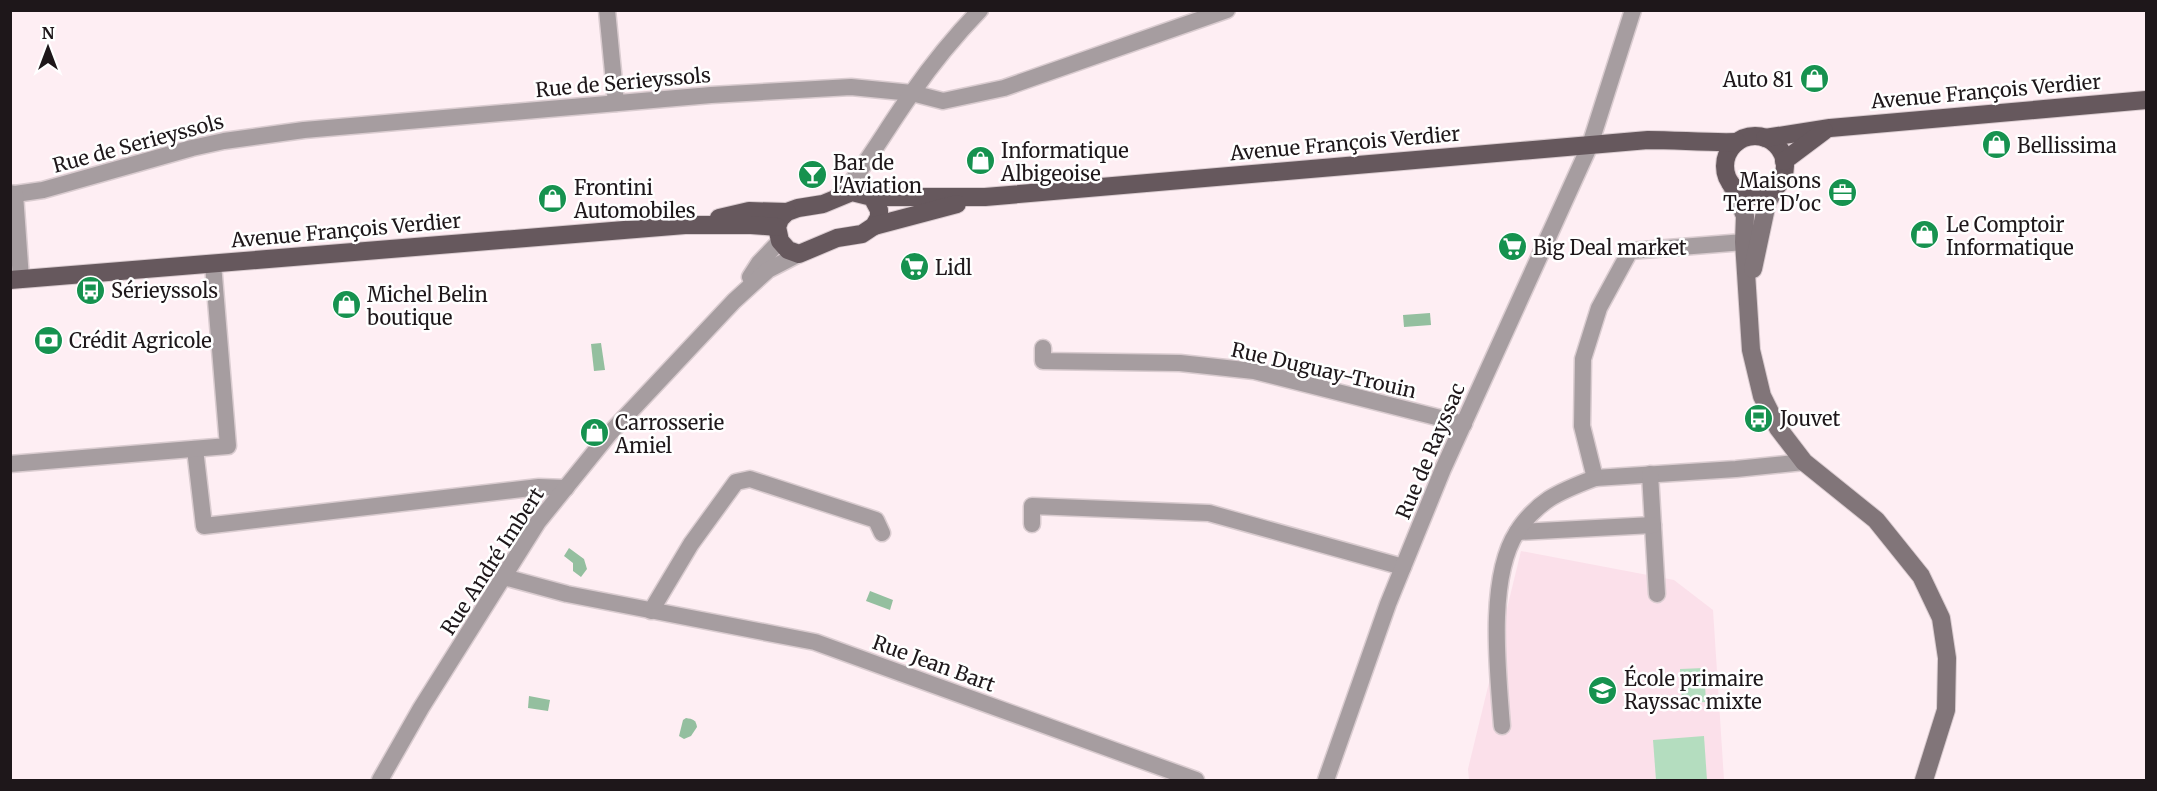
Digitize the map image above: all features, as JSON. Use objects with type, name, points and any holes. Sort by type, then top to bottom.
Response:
[{"type":"main road","name":"Avenue François Verdier","points":[[1765,138],[1830,128],[2146,100]]},
{"type":"main road","name":"Avenue François Verdier","points":[[1784,160],[1830,128]]},
{"type":"main road","points":[[1745,137],[1765,138],[1774,143],[1780,151],[1784,160],[1784,170],[1777,186],[1759,195],[1749,195],[1739,191],[1731,184],[1725,171],[1726,155],[1737,142],[1745,137]]},
{"type":"main road","name":"Avenue François Verdier","points":[[16,280],[685,225],[749,211],[781,226],[798,208],[824,204],[852,192],[867,196],[985,197],[1648,140],[1737,142]]},
{"type":"main road","points":[[1709,143],[1725,164]]},
{"type":"main road","points":[[867,196],[879,210],[879,217],[873,226]]},
{"type":"main road","name":"Avenue François Verdier","points":[[799,254],[837,238],[862,234],[873,226],[985,197]]},
{"type":"main road","points":[[781,226],[788,250],[799,254]]},
{"type":"street","points":[[607,10],[616,104]]},
{"type":"street","points":[[840,196],[861,172],[912,93],[960,31],[980,10]]},
{"type":"street","name":"Rue de Serieyssols","points":[[16,280],[13,193],[44,190],[192,148],[224,141],[304,130],[851,87],[912,93],[943,101],[1004,88],[1227,10]]},
{"type":"street","points":[[1590,145],[1633,10]]},
{"type":"street","name":"Rue de Rayssac","points":[[1326,780],[1403,567],[1464,424],[1590,145]]},
{"type":"street","points":[[861,172],[867,196]]},
{"type":"street","points":[[1731,184],[1745,216],[1744,242],[1750,350],[1762,396],[1778,428],[1804,462],[1876,520],[1921,576],[1941,618],[1947,658],[1946,710],[1924,780]]},
{"type":"street","points":[[1748,285],[1767,203],[1777,186]]},
{"type":"street","name":"Rue André Imbert","points":[[734,301],[781,226]]},
{"type":"street","points":[[1595,478],[1582,426],[1582,359],[1599,308],[1630,251],[1744,242]]},
{"type":"street","name":"Rue André Imbert","points":[[380,780],[394,753],[538,522],[610,433],[734,301],[768,270],[799,254]]},
{"type":"street","points":[[10,464],[228,446],[213,264]]},
{"type":"street","name":"Rue Duguay-Trouin","points":[[1043,348],[1042,361],[1180,363],[1254,371],[1464,424]]},
{"type":"street","points":[[195,449],[204,526],[539,488],[566,488]]},
{"type":"street","points":[[1502,726],[1497,656],[1500,586],[1506,554],[1517,532],[1548,499],[1595,478],[1804,462]]},
{"type":"street","points":[[1650,474],[1657,594]]},
{"type":"street","points":[[651,611],[690,544],[736,482],[750,479],[876,520],[882,533]]},
{"type":"street","points":[[1032,524],[1032,506],[1209,513],[1403,567]]},
{"type":"street","points":[[1517,532],[1653,525]]},
{"type":"street","name":"Rue Jean Bart","points":[[504,577],[567,594],[815,642],[1196,780]]},
{"type":"shaded area","points":[[1430,313],[1431,325],[1404,327],[1403,315]]},
{"type":"shaded area","points":[[601,343],[605,370],[594,371],[591,344]]},
{"type":"shaded area","points":[[569,548],[584,559],[587,569],[581,577],[573,571],[573,563],[564,556]]},
{"type":"shaded area","name":"École primaire Rayssac mixte","points":[[1521,551],[1674,580],[1713,610],[1724,780],[1469,780],[1468,769]]},
{"type":"shaded area","points":[[870,591],[893,600],[890,610],[866,601]]},
{"type":"shaded area","points":[[1704,668],[1706,702],[1682,703],[1680,669]]},
{"type":"shaded area","points":[[529,696],[550,700],[548,711],[528,708]]},
{"type":"shaded area","points":[[686,718],[694,720],[697,727],[691,736],[684,739],[679,736],[683,720]]},
{"type":"shaded area","points":[[1704,736],[1707,780],[1656,780],[1653,740]]},
{"type":"place","name":"Auto 81","points":[[1814,79]]},
{"type":"place","name":"Bellissima","points":[[1996,145]]},
{"type":"place","name":"Informatique Albigeoise","points":[[980,161]]},
{"type":"place","name":"Bar de l'Aviation","points":[[812,174]]},
{"type":"place","name":"Maisons Terre D'oc","points":[[1842,192]]},
{"type":"place","name":"Frontini Automobiles","points":[[553,199]]},
{"type":"place","name":"Le Comptoir Informatique","points":[[1925,235]]},
{"type":"place","name":"Big Deal market","points":[[1512,247]]},
{"type":"place","name":"Lidl","points":[[914,267]]},
{"type":"place","name":"Sérieyssols","points":[[90,290]]},
{"type":"place","name":"Michel Belin boutique","points":[[346,305]]},
{"type":"place","name":"Crédit Agricole","points":[[48,340]]},
{"type":"place","name":"Jouvet","points":[[1759,418]]},
{"type":"place","name":"Carrosserie Amiel","points":[[594,433]]},
{"type":"place","name":"École primaire Rayssac mixte","points":[[1603,690]]}]
